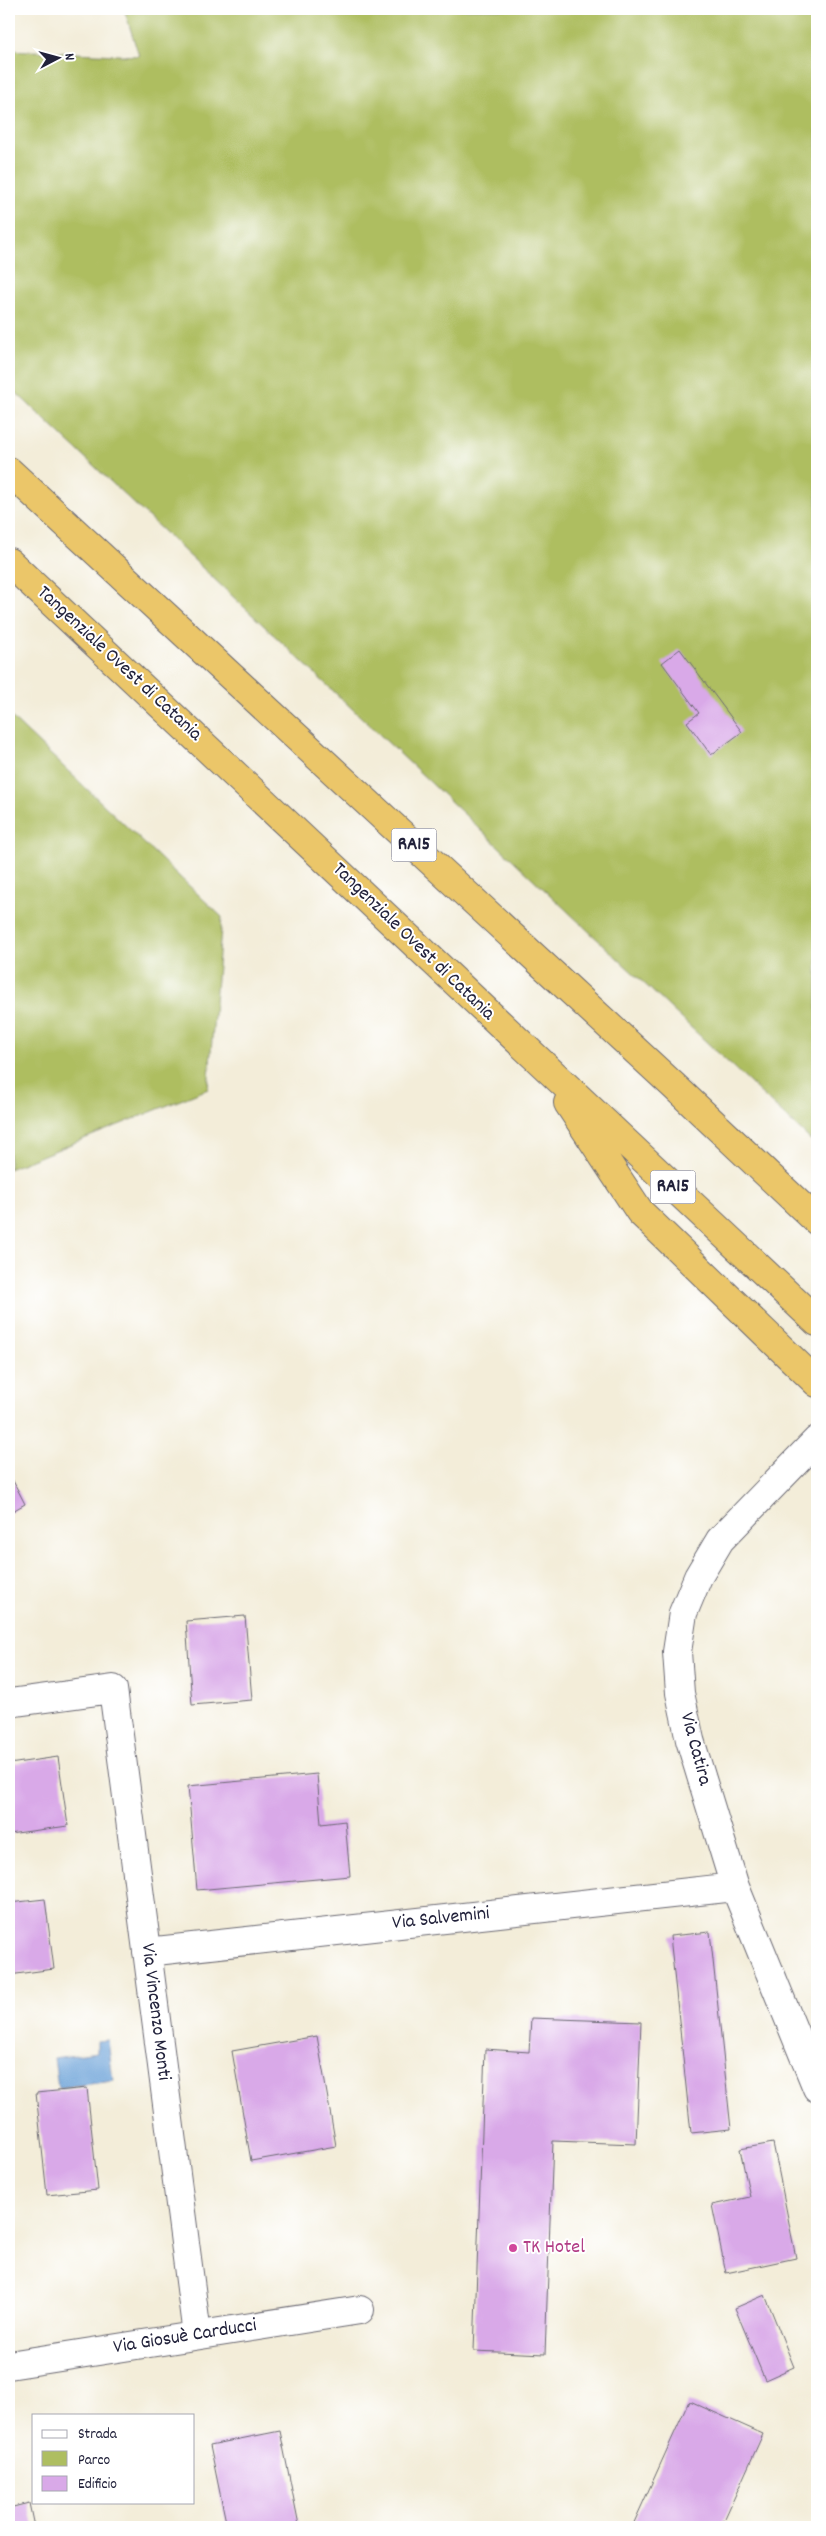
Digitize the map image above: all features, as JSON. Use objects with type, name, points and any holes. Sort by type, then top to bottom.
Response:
[{"type":"highway","name":"RA15","points":[[9,470],[676,1087],[817,1221]]},
{"type":"highway","name":"Tangenziale Ovest di Catania","points":[[9,562],[196,735],[817,1322]]},
{"type":"highway","points":[[542,1064],[640,1212],[817,1383]]},
{"type":"street","name":"Via Catira","points":[[817,1440],[720,1540],[698,1577],[683,1613],[677,1652],[680,1693],[690,1740],[735,1887],[817,2088]]},
{"type":"street","name":"Via Vincenzo Monti","points":[[9,1704],[113,1689],[197,2335]]},
{"type":"street","name":"Via Salvemini","points":[[147,1952],[735,1887]]},
{"type":"street","name":"Via Giosuè Carducci","points":[[9,2365],[360,2310]]},
{"type":"green space","points":[[124,9],[817,9],[817,1146],[9,386],[9,50],[139,56]]},
{"type":"green space","points":[[9,715],[222,917],[208,1089],[9,1169]]},
{"type":"water","points":[[108,2040],[113,2081],[58,2088],[54,2058],[97,2052],[97,2041]]},
{"type":"building","points":[[680,649],[742,732],[711,755],[687,722],[699,713],[662,663]]},
{"type":"building","points":[[9,1473],[25,1504],[9,1513]]},
{"type":"building","points":[[245,1616],[252,1700],[192,1705],[186,1621]]},
{"type":"building","points":[[58,1757],[68,1826],[9,1834],[9,1764]]},
{"type":"building","points":[[317,1774],[321,1824],[345,1821],[350,1876],[197,1890],[188,1786]]},
{"type":"building","points":[[45,1899],[54,1969],[9,1975],[9,1903]]},
{"type":"building","points":[[710,1932],[731,2129],[691,2133],[670,1936]]},
{"type":"building","name":"TK Hotel","points":[[531,2018],[641,2022],[636,2144],[553,2141],[545,2354],[474,2351],[485,2049],[529,2052]]},
{"type":"building","points":[[317,2036],[336,2146],[251,2161],[232,2051]]},
{"type":"building","points":[[87,2088],[98,2190],[47,2195],[36,2093]]},
{"type":"building","points":[[773,2143],[796,2258],[726,2273],[712,2205],[750,2197],[740,2149]]},
{"type":"building","points":[[765,2295],[794,2367],[765,2380],[735,2308]]},
{"type":"building","points":[[689,2401],[763,2434],[721,2527],[632,2527]]},
{"type":"building","points":[[280,2431],[299,2525],[287,2527],[227,2527],[210,2445]]},
{"type":"building","points":[[29,2503],[34,2527],[9,2527],[9,2508]]},
{"type":"place","name":"TK Hotel","points":[[513,2248]]}]
